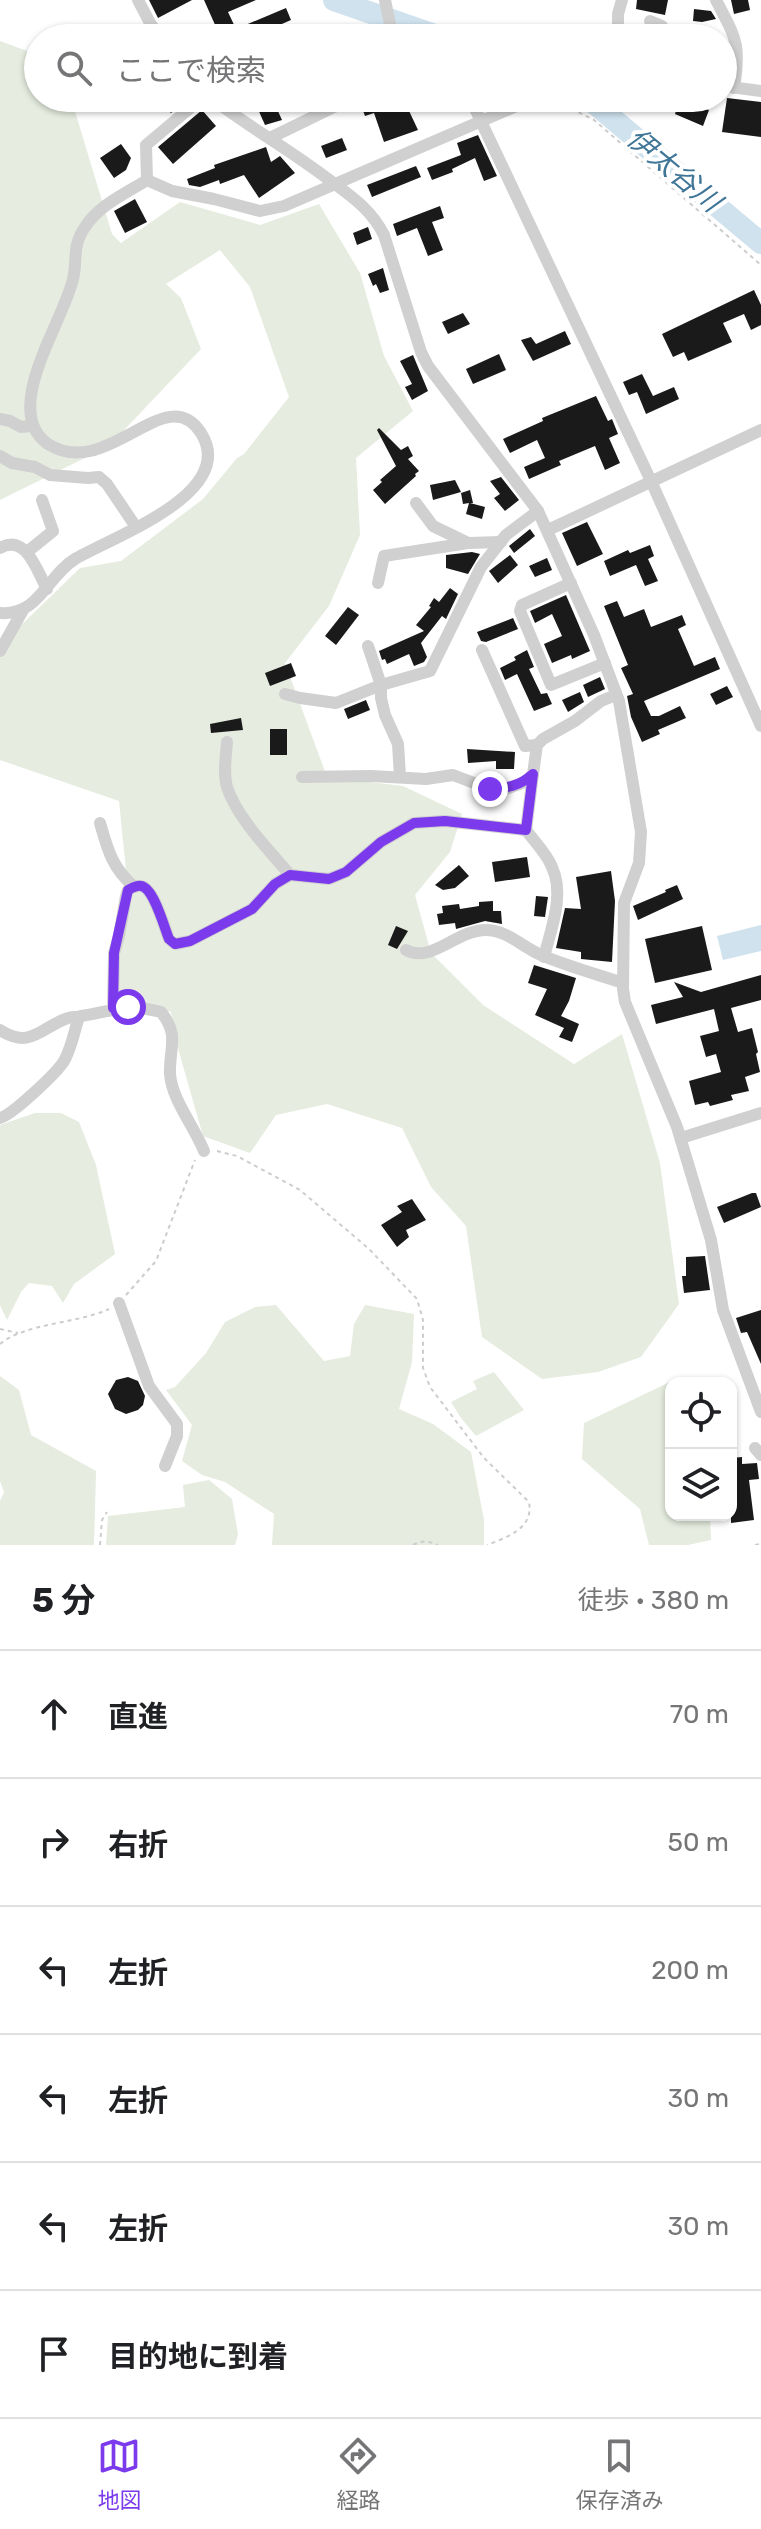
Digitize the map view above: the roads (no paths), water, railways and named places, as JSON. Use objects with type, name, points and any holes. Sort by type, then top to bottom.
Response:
[{"type":"street","points":[[138,0],[151,24]]},
{"type":"street","points":[[385,0],[390,24]]},
{"type":"street","points":[[619,24],[622,0]]},
{"type":"street","points":[[716,0],[728,24]]},
{"type":"street","points":[[650,21],[657,24]]},
{"type":"street","points":[[737,88],[760,90]]},
{"type":"street","points":[[147,180],[146,145],[185,112]]},
{"type":"street","points":[[232,112],[337,185],[376,219],[428,366],[538,511],[605,663],[616,695],[641,832],[639,863],[624,903],[625,1002],[681,1138],[711,1240],[723,1310],[761,1412]]},
{"type":"street","points":[[270,138],[323,112]]},
{"type":"street","points":[[478,112],[651,481],[761,726]]},
{"type":"street","points":[[147,180],[172,191],[260,211],[284,206],[337,185],[503,112]]},
{"type":"street","points":[[0,651],[23,610],[72,561],[163,512],[197,486],[208,462],[205,440],[198,429],[178,416],[166,416],[89,453],[61,451],[39,438],[30,426],[27,400],[31,382],[74,278],[77,242],[97,212],[147,180]]},
{"type":"street","points":[[0,419],[21,427],[30,426]]},
{"type":"street","points":[[548,530],[761,430]]},
{"type":"street","points":[[0,456],[50,475],[99,477],[136,527]]},
{"type":"street","points":[[27,552],[53,531],[42,500]]},
{"type":"street","points":[[416,503],[433,526],[468,543]]},
{"type":"street","points":[[285,694],[336,703],[381,685],[430,671],[481,567],[506,535],[538,511]]},
{"type":"street","points":[[378,583],[384,556],[468,543],[501,542]]},
{"type":"street","points":[[0,548],[8,544],[18,545],[27,552],[47,589]]},
{"type":"street","points":[[571,583],[522,605],[520,611],[551,685],[605,663]]},
{"type":"street","points":[[0,613],[23,610]]},
{"type":"street","points":[[368,646],[381,685],[385,715],[398,744],[400,776]]},
{"type":"street","points":[[482,650],[525,746],[537,745]]},
{"type":"street","points":[[544,957],[556,906],[557,885],[552,866],[526,830],[537,745],[601,701],[616,695]]},
{"type":"street","points":[[227,742],[227,787],[252,831],[290,875]]},
{"type":"street","points":[[302,777],[400,776],[426,779],[453,775],[490,789],[509,788],[525,782],[533,774]]},
{"type":"street","points":[[113,1008],[114,953],[126,896],[128,890],[134,887],[144,886],[151,892],[169,939],[175,944],[190,941],[252,909],[275,884],[290,875],[329,879],[346,872],[381,842],[414,823],[445,821],[526,830]]},
{"type":"street","points":[[100,823],[118,872],[134,887]]},
{"type":"street","points":[[406,950],[412,954],[431,953],[454,938],[488,930],[506,934],[544,957],[623,983]]},
{"type":"street","points":[[0,1030],[12,1038],[26,1038],[69,1017],[113,1008],[145,1008],[161,1012],[173,1031],[170,1076],[176,1096],[204,1151]]},
{"type":"street","points":[[0,1118],[15,1110],[63,1063],[79,1017]]},
{"type":"street","points":[[681,1138],[761,1113]]},
{"type":"street","points":[[119,1303],[149,1386],[177,1424],[177,1436],[165,1466]]},
{"type":"water","points":[[761,925],[761,951],[723,960],[717,936]]},
{"type":"waterway","name":"伊太谷川","points":[[334,0],[403,24]]},
{"type":"waterway","name":"伊太谷川","points":[[605,112],[761,243]]}]
